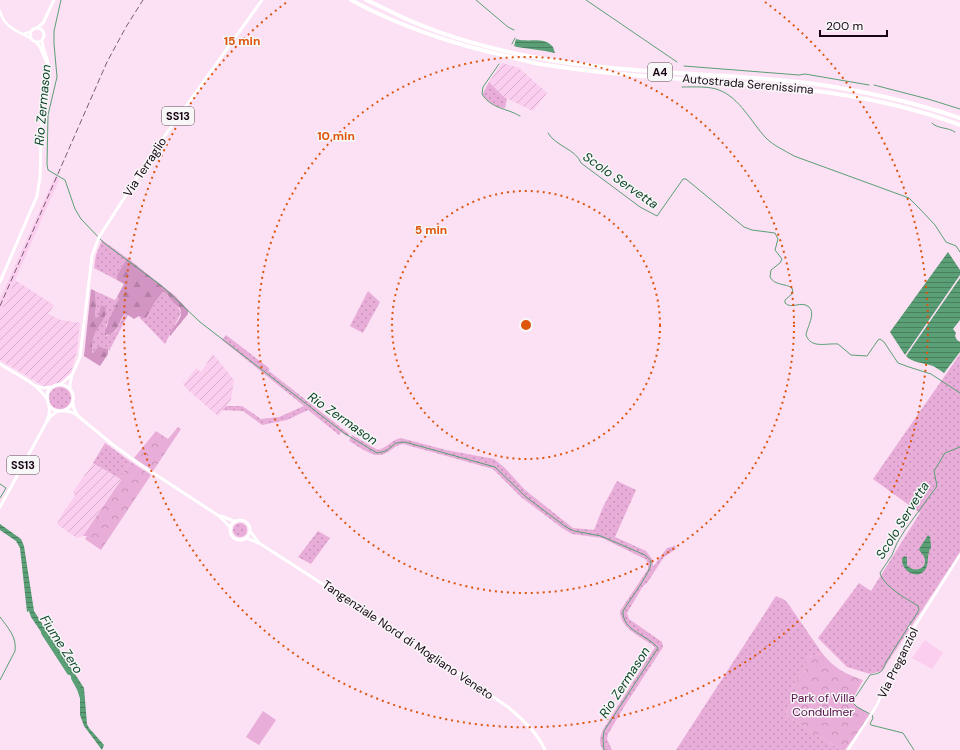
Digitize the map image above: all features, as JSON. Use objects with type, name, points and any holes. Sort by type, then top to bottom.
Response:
[{"type":"highway","name":"Autostrada Serenissima","points":[[351,0],[404,25],[443,39],[476,49],[546,65],[610,73],[742,82],[830,92],[900,106],[949,121],[960,126]]},
{"type":"highway","name":"Autostrada Serenissima","points":[[366,0],[413,22],[446,34],[485,46],[531,56],[580,64],[626,69],[763,79],[830,86],[879,94],[960,117]]},
{"type":"main road","points":[[49,72],[44,56],[36,42],[30,38],[30,32],[32,29],[37,28],[43,23],[54,0]]},
{"type":"main road","name":"Via Terraglio","points":[[72,375],[80,357],[92,256],[99,237],[159,144],[262,0]]},
{"type":"main road","points":[[0,282],[37,196],[41,169],[41,118],[49,72],[49,62],[42,46],[44,36],[43,23]]},
{"type":"main road","points":[[37,28],[43,31]]},
{"type":"main road","points":[[36,42],[42,40]]},
{"type":"main road","points":[[0,364],[33,385],[41,391],[47,399]]},
{"type":"main road","name":"SS13","points":[[52,387],[61,385],[72,375]]},
{"type":"main road","name":"SS13","points":[[72,375],[70,389],[73,395],[73,403]]},
{"type":"main road","points":[[33,385],[43,388],[52,387]]},
{"type":"main road","points":[[61,385],[70,389]]},
{"type":"main road","points":[[47,399],[48,393],[52,387]]},
{"type":"main road","name":"SS13","points":[[46,423],[49,414],[47,399]]},
{"type":"main road","points":[[64,411],[70,408],[73,403]]},
{"type":"main road","points":[[73,403],[78,416]]},
{"type":"main road","points":[[49,406],[57,411],[71,412],[78,416],[138,463],[219,516],[231,528]]},
{"type":"main road","name":"SS13","points":[[0,507],[46,423],[57,411]]},
{"type":"main road","points":[[219,516],[236,522],[243,521],[247,523],[250,531],[259,543]]},
{"type":"main road","points":[[236,522],[231,528],[231,534],[235,538],[240,540],[246,538],[259,543]]},
{"type":"main road","points":[[246,538],[250,531]]},
{"type":"main road","name":"Tangenziale Nord di Mogliano Veneto","points":[[259,543],[391,628],[508,707],[535,733],[545,750]]},
{"type":"street","points":[[0,11],[6,24],[30,38]]},
{"type":"street","points":[[22,34],[30,32]]},
{"type":"street","name":"Via Preganziol","points":[[848,750],[871,715],[885,690],[906,640],[960,556]]},
{"type":"shaded area","points":[[516,39],[545,42],[553,47],[555,53],[514,46]]},
{"type":"shaded area","points":[[502,63],[519,68],[547,93],[533,111],[504,97],[489,82]]},
{"type":"shaded area","points":[[56,174],[59,180],[0,314],[0,299]]},
{"type":"shaded area","points":[[948,252],[960,270],[960,275],[905,355],[890,332]]},
{"type":"shaded area","points":[[960,278],[960,320],[953,329],[956,333],[955,336],[957,340],[960,342],[960,352],[944,373],[933,366],[915,361],[906,356]]},
{"type":"shaded area","points":[[15,280],[54,305],[48,314],[61,320],[80,323],[77,351],[71,372],[64,381],[48,387],[43,386],[0,360],[0,314]]},
{"type":"shaded area","points":[[213,354],[234,380],[231,400],[218,416],[188,390],[183,381],[185,383],[196,368],[201,372]]},
{"type":"shaded area","points":[[93,463],[121,479],[83,536],[77,538],[57,524],[62,514],[75,496],[73,492]]},
{"type":"shaded area","points":[[0,524],[21,539],[24,546],[34,611],[84,688],[87,724],[104,745],[102,750],[84,726],[80,715],[80,690],[31,617],[29,611],[27,612],[20,548],[16,541],[0,530]]},
{"type":"shaded area","points":[[928,535],[930,537],[931,547],[928,554],[926,568],[922,573],[910,573],[904,567],[902,559],[904,556],[907,557],[907,565],[912,569],[921,568],[925,564],[925,558],[919,549]]},
{"type":"shaded area","points":[[925,640],[943,653],[932,669],[912,658]]},
{"type":"green space","points":[[489,82],[507,99],[505,108],[495,105],[482,95]]},
{"type":"green space","points":[[102,240],[127,258],[117,275],[117,280],[94,268],[96,255]]},
{"type":"green space","points":[[127,258],[175,296],[188,310],[188,314],[170,336],[180,318],[181,311],[168,295],[163,292],[155,302],[146,318],[139,316],[134,319],[125,313],[116,330],[105,335],[108,323],[119,299],[117,297],[124,284],[117,280],[117,275]]},
{"type":"green space","points":[[91,289],[95,291],[96,318],[98,317],[101,305],[105,307],[106,311],[104,318],[95,332],[92,344],[93,353],[98,347],[108,349],[108,354],[100,366],[84,356]]},
{"type":"green space","points":[[95,291],[115,300],[117,297],[119,299],[111,319],[106,325],[106,336],[116,331],[125,313],[128,315],[109,351],[108,349],[98,347],[93,353],[91,348],[93,337],[106,310],[101,305],[98,318],[96,318]]},
{"type":"green space","points":[[368,291],[380,302],[363,333],[350,326]]},
{"type":"green space","points":[[163,292],[174,301],[181,313],[165,344],[138,316],[146,318],[155,302]]},
{"type":"green space","points":[[226,335],[269,368],[269,371],[349,434],[348,437],[341,432],[339,435],[308,410],[287,420],[262,425],[243,411],[222,410],[226,406],[242,406],[261,419],[279,417],[304,406],[222,340]]},
{"type":"green space","points":[[960,354],[960,552],[882,671],[870,674],[847,667],[818,638],[859,583],[871,591],[920,513],[873,479]]},
{"type":"green space","points":[[56,387],[64,387],[71,394],[71,402],[64,409],[56,409],[49,402],[49,394]]},
{"type":"green space","points":[[178,427],[181,429],[153,471],[134,458],[156,431],[168,439]]},
{"type":"green space","points":[[352,435],[378,450],[401,438],[446,450],[494,459],[505,468],[525,490],[573,528],[594,530],[603,507],[617,481],[636,490],[615,537],[646,551],[653,560],[653,567],[667,548],[675,546],[676,549],[664,557],[647,583],[643,586],[627,613],[629,619],[662,642],[663,647],[608,734],[607,739],[612,750],[603,750],[601,747],[600,739],[604,728],[655,647],[628,628],[621,617],[620,611],[648,569],[648,563],[645,559],[602,538],[572,534],[521,497],[493,469],[403,444],[384,454],[376,455],[349,441]]},
{"type":"green space","points":[[105,443],[131,462],[119,478],[93,463]]},
{"type":"green space","points":[[131,462],[151,475],[101,550],[85,539],[87,536],[83,536],[121,480],[119,478]]},
{"type":"green space","points":[[237,523],[243,523],[247,527],[247,533],[243,537],[237,537],[233,533],[233,527]]},
{"type":"green space","points":[[318,531],[330,538],[311,564],[298,557]]},
{"type":"green space","points":[[776,596],[785,600],[822,653],[806,658],[806,669],[793,685],[797,694],[786,713],[787,716],[841,750],[676,750]]},
{"type":"green space","name":"Park of Villa Condulmer","points":[[822,653],[840,670],[863,680],[851,702],[870,715],[845,750],[841,750],[787,716],[786,713],[797,694],[793,685],[806,669],[806,658]]},
{"type":"green space","points":[[263,711],[276,720],[259,745],[246,737]]},
{"type":"waterway","name":"Rio Zermason","points":[[61,0],[54,31],[57,77],[48,115],[48,170],[65,180],[75,209],[81,219],[104,243],[163,287],[200,322],[344,433],[377,453],[386,451],[396,443],[405,442],[495,467],[526,497],[566,527],[574,531],[601,536],[645,555],[650,560],[651,562],[648,572],[623,611],[624,618],[631,628],[654,643],[658,648],[604,731],[604,750]]},
{"type":"waterway","name":"Scolo Servetta","points":[[476,0],[508,27],[514,30]]},
{"type":"waterway","points":[[586,0],[677,62]]},
{"type":"waterway","name":"Scolo Servetta","points":[[512,44],[515,38]]},
{"type":"waterway","name":"Scolo Servetta","points":[[499,64],[483,87],[482,94],[490,103],[520,116]]},
{"type":"waterway","points":[[684,66],[799,75],[805,74],[869,85]]},
{"type":"waterway","points":[[874,85],[960,109]]},
{"type":"waterway","points":[[682,87],[706,87],[719,90],[739,104],[766,138],[779,148],[794,156],[909,198],[935,225],[946,242],[956,246],[960,252]]},
{"type":"waterway","points":[[932,123],[955,132]]},
{"type":"waterway","name":"Scolo Servetta","points":[[548,133],[555,141],[575,154],[581,163],[640,207],[657,216],[683,179],[686,179],[744,227],[752,230],[775,233],[778,239],[775,250],[782,259],[780,263],[771,270],[770,277],[775,282],[792,288],[793,293],[785,300],[785,303],[791,306],[803,304],[811,310],[812,313],[806,335],[811,342],[815,344],[838,344],[851,355],[867,356],[880,339],[884,342],[898,363],[931,374],[960,393]]},
{"type":"waterway","name":"Scolo Servetta","points":[[870,714],[857,707],[852,702],[870,675],[879,673],[882,670],[919,610],[918,606],[890,587],[882,578],[880,573],[892,555],[905,530],[937,486],[934,471],[945,453],[960,447]]},
{"type":"waterway","points":[[0,484],[6,488],[0,498]]},
{"type":"waterway","points":[[0,617],[15,641],[15,651],[0,680]]},
{"type":"waterway","name":"Fiume Zero","points":[[43,633],[69,673]]},
{"type":"waterway","name":"Fiume Zero","points":[[73,678],[82,698]]},
{"type":"waterway","name":"Scolo Servetta","points":[[872,715],[873,718],[870,724],[871,725],[903,733],[914,750]]},
{"type":"railway","points":[[0,306],[107,62],[143,0]]}]
